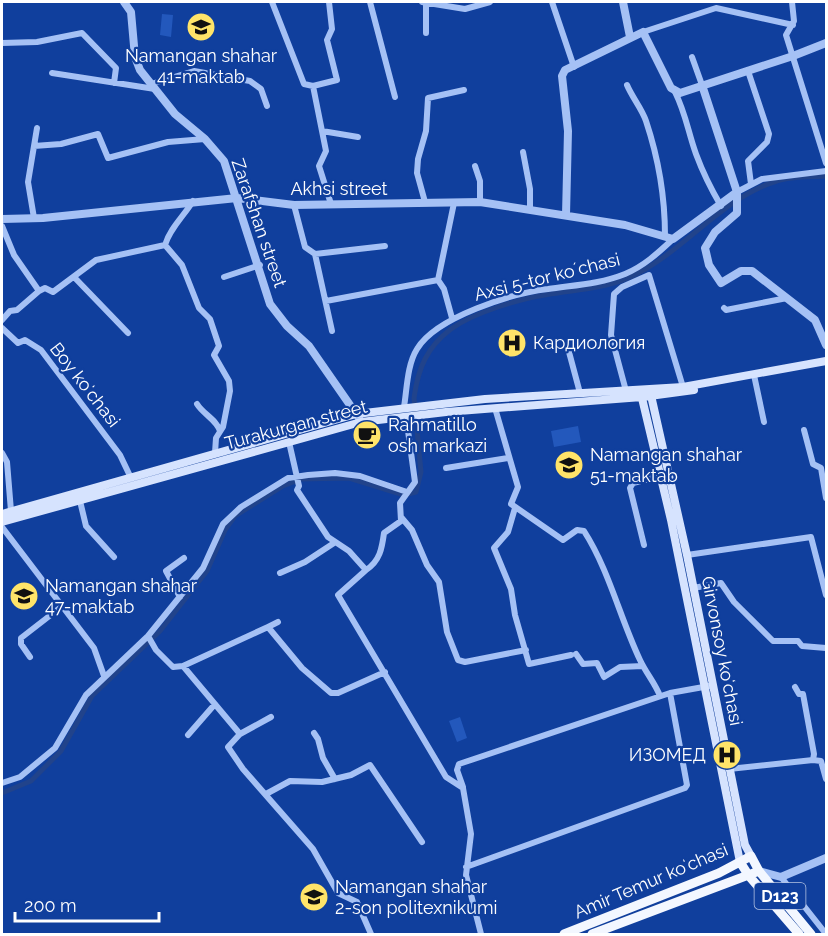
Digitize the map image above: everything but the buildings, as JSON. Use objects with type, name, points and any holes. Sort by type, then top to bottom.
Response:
[{"type":"main road","name":"Turakurgan street","points":[[2,522],[361,422],[405,412],[424,404],[580,393],[626,391],[646,394],[826,361]]},
{"type":"main road","name":"Turakurgan street","points":[[6,512],[356,414],[405,412],[424,414],[646,394],[683,393],[729,380]]},
{"type":"main road","name":"Girvonsoy koʻchasi","points":[[646,394],[660,476],[745,845],[759,871],[811,934]]},
{"type":"main road","name":"Girvonsoy koʻchasi","points":[[646,394],[687,555],[740,862],[749,876],[799,934]]},
{"type":"main road","name":"Amir Temur koʻchasi","points":[[564,934],[720,873],[751,856]]},
{"type":"main road","name":"Amir Temur koʻchasi","points":[[591,934],[759,871]]},
{"type":"street","name":"Zarafshan street","points":[[124,2],[131,12],[135,57],[140,70],[175,114],[205,139],[224,161],[274,310],[309,346],[361,422]]},
{"type":"street","points":[[272,2],[303,82],[313,86],[335,83],[337,80],[327,40],[332,29],[329,2]]},
{"type":"street","points":[[370,2],[395,97]]},
{"type":"street","points":[[426,33],[425,2],[465,9],[490,2]]},
{"type":"street","points":[[552,2],[574,67]]},
{"type":"street","points":[[623,2],[630,37]]},
{"type":"street","points":[[792,2],[793,25],[786,35],[826,163]]},
{"type":"street","points":[[566,215],[568,131],[562,76],[565,70],[630,37],[716,8],[793,25]]},
{"type":"street","points":[[643,32],[686,114],[689,130],[706,179],[721,206]]},
{"type":"street","points":[[2,43],[37,42],[82,33],[116,68],[114,84]]},
{"type":"street","points":[[675,92],[748,71],[826,43]]},
{"type":"street","points":[[692,57],[737,193],[739,206],[737,213],[715,232],[705,248],[709,265],[721,284],[741,271],[749,271],[815,320],[826,345]]},
{"type":"street","points":[[52,74],[114,84],[153,86],[194,71],[250,81],[261,89],[267,106]]},
{"type":"street","points":[[748,71],[769,134],[767,142],[748,161],[751,184]]},
{"type":"street","points":[[627,85],[646,118],[660,184],[665,236]]},
{"type":"street","points":[[313,86],[326,154],[319,166],[331,204]]},
{"type":"street","points":[[425,202],[417,166],[426,131],[428,98],[464,90]]},
{"type":"street","points":[[34,218],[28,182],[37,128]]},
{"type":"street","points":[[322,131],[358,137]]},
{"type":"street","points":[[34,146],[61,144],[98,134],[108,158],[168,142],[205,139]]},
{"type":"street","points":[[523,152],[530,189],[530,209]]},
{"type":"street","points":[[475,166],[480,181],[480,202]]},
{"type":"street","points":[[673,239],[737,193],[762,179],[826,171]]},
{"type":"street","name":"Akhsi street","points":[[2,219],[34,218],[194,200],[237,198],[294,205],[373,206],[425,202],[480,202],[566,215],[673,239]]},
{"type":"street","points":[[165,245],[172,228],[182,219],[194,200]]},
{"type":"street","points":[[452,318],[444,290],[438,280],[454,203]]},
{"type":"street","points":[[294,205],[305,247],[315,254],[385,246]]},
{"type":"street","points":[[2,226],[14,255],[39,291]]},
{"type":"street","name":"Аxsi 5-tor koʼchasi","points":[[405,412],[416,351],[427,337],[452,318],[519,296],[548,289],[595,284],[625,274],[644,265],[673,239]]},
{"type":"street","points":[[2,320],[39,291],[45,288],[53,292],[96,260],[165,245]]},
{"type":"street","points":[[165,245],[182,266],[197,304],[214,326],[220,348],[214,355],[229,381],[230,391],[215,453]]},
{"type":"street","points":[[315,254],[332,331]]},
{"type":"street","points":[[224,277],[260,265]]},
{"type":"street","points":[[626,391],[611,335],[614,294],[622,286],[650,275],[683,387]]},
{"type":"street","points":[[74,277],[128,333]]},
{"type":"street","points":[[326,301],[438,280]]},
{"type":"street","points":[[724,308],[726,310],[787,298]]},
{"type":"street","name":"Boy koʻchasi","points":[[2,328],[18,343],[25,340],[41,350],[126,463],[130,478]]},
{"type":"street","points":[[570,352],[580,393]]},
{"type":"street","points":[[754,375],[764,422]]},
{"type":"street","points":[[197,404],[206,416],[218,425],[220,431]]},
{"type":"street","points":[[495,408],[508,458],[519,487],[511,502],[515,508],[563,540],[577,530],[584,531],[643,666],[660,696]]},
{"type":"street","points":[[405,412],[416,477],[411,490],[404,495],[399,509],[401,517],[412,530],[427,565],[439,582],[447,632],[458,660],[465,662],[526,650]]},
{"type":"street","points":[[804,430],[813,464],[821,468],[826,498]]},
{"type":"street","points":[[289,442],[297,479],[297,490],[320,528],[334,543],[349,551],[366,570]]},
{"type":"street","points":[[2,453],[7,462],[6,512]]},
{"type":"street","points":[[446,468],[508,458]]},
{"type":"street","points":[[2,783],[20,777],[55,748],[82,700],[104,676],[148,637],[206,564],[226,519],[270,489],[297,479],[348,475],[404,495]]},
{"type":"street","points":[[644,545],[630,488],[633,483],[660,476]]},
{"type":"street","points":[[80,501],[86,526],[114,557]]},
{"type":"street","points":[[515,508],[508,532],[494,548],[509,581],[530,665],[574,654],[583,664],[597,663],[604,677],[620,667],[643,666]]},
{"type":"street","points":[[401,517],[400,521],[384,533],[383,547],[376,561],[338,595],[446,777],[463,788]]},
{"type":"street","points":[[2,527],[98,654],[104,676]]},
{"type":"street","points":[[687,555],[808,536],[813,539],[824,578],[826,595]]},
{"type":"street","points":[[280,573],[305,562],[334,543]]},
{"type":"street","points":[[180,597],[166,571],[184,558]]},
{"type":"street","points":[[693,588],[721,584],[734,602],[773,641],[798,641],[802,646],[826,648]]},
{"type":"street","points":[[30,657],[21,644],[21,638],[61,607]]},
{"type":"street","points":[[148,637],[168,665],[183,666],[278,622]]},
{"type":"street","points":[[268,627],[302,668],[330,693],[338,693],[385,672]]},
{"type":"street","points":[[183,666],[240,734]]},
{"type":"street","points":[[481,934],[468,888],[466,867],[471,834],[463,788],[457,770],[459,764],[660,696],[708,686]]},
{"type":"street","points":[[795,687],[799,694],[803,694],[814,754],[813,760]]},
{"type":"street","points":[[466,867],[685,788],[687,785],[670,693]]},
{"type":"street","points":[[188,735],[215,704]]},
{"type":"street","points":[[271,717],[240,734],[228,747],[243,769],[313,849],[338,893],[357,902],[371,934]]},
{"type":"street","points":[[314,733],[323,758],[335,779]]},
{"type":"street","points":[[729,769],[813,760],[821,761],[826,779]]},
{"type":"street","points":[[266,794],[290,782],[322,783],[370,765],[422,842]]},
{"type":"street","points":[[781,877],[826,858]]},
{"type":"street","points":[[759,871],[781,877],[826,934]]},
{"type":"shaded area","points":[[162,14],[173,15],[171,37],[160,35]]},
{"type":"shaded area","points":[[578,426],[581,442],[554,447],[551,431]]},
{"type":"shaded area","points":[[460,717],[467,738],[457,742],[449,721]]},
{"type":"waterway","points":[[2,793],[31,781],[61,751],[92,696],[160,631],[207,571],[225,530],[235,516],[283,486],[301,479],[349,478],[404,495],[416,492],[421,472],[414,398],[416,387],[425,359],[436,343],[451,329],[484,312],[510,303],[621,281],[661,259],[717,215],[756,189],[783,179],[826,176]]},
{"type":"place","name":"Namangan shahar 41-maktab","points":[[201,27]]},
{"type":"place","name":"Кардиология","points":[[512,343]]},
{"type":"place","name":"Rahmatillo osh markazi","points":[[367,435]]},
{"type":"place","name":"Namangan shahar 51-maktab","points":[[569,465]]},
{"type":"place","name":"Namangan shahar 47-maktab","points":[[24,596]]},
{"type":"place","name":"ИЗОМЕД","points":[[727,755]]},
{"type":"place","name":"Namangan shahar 2-son politexnikumi","points":[[314,897]]}]
